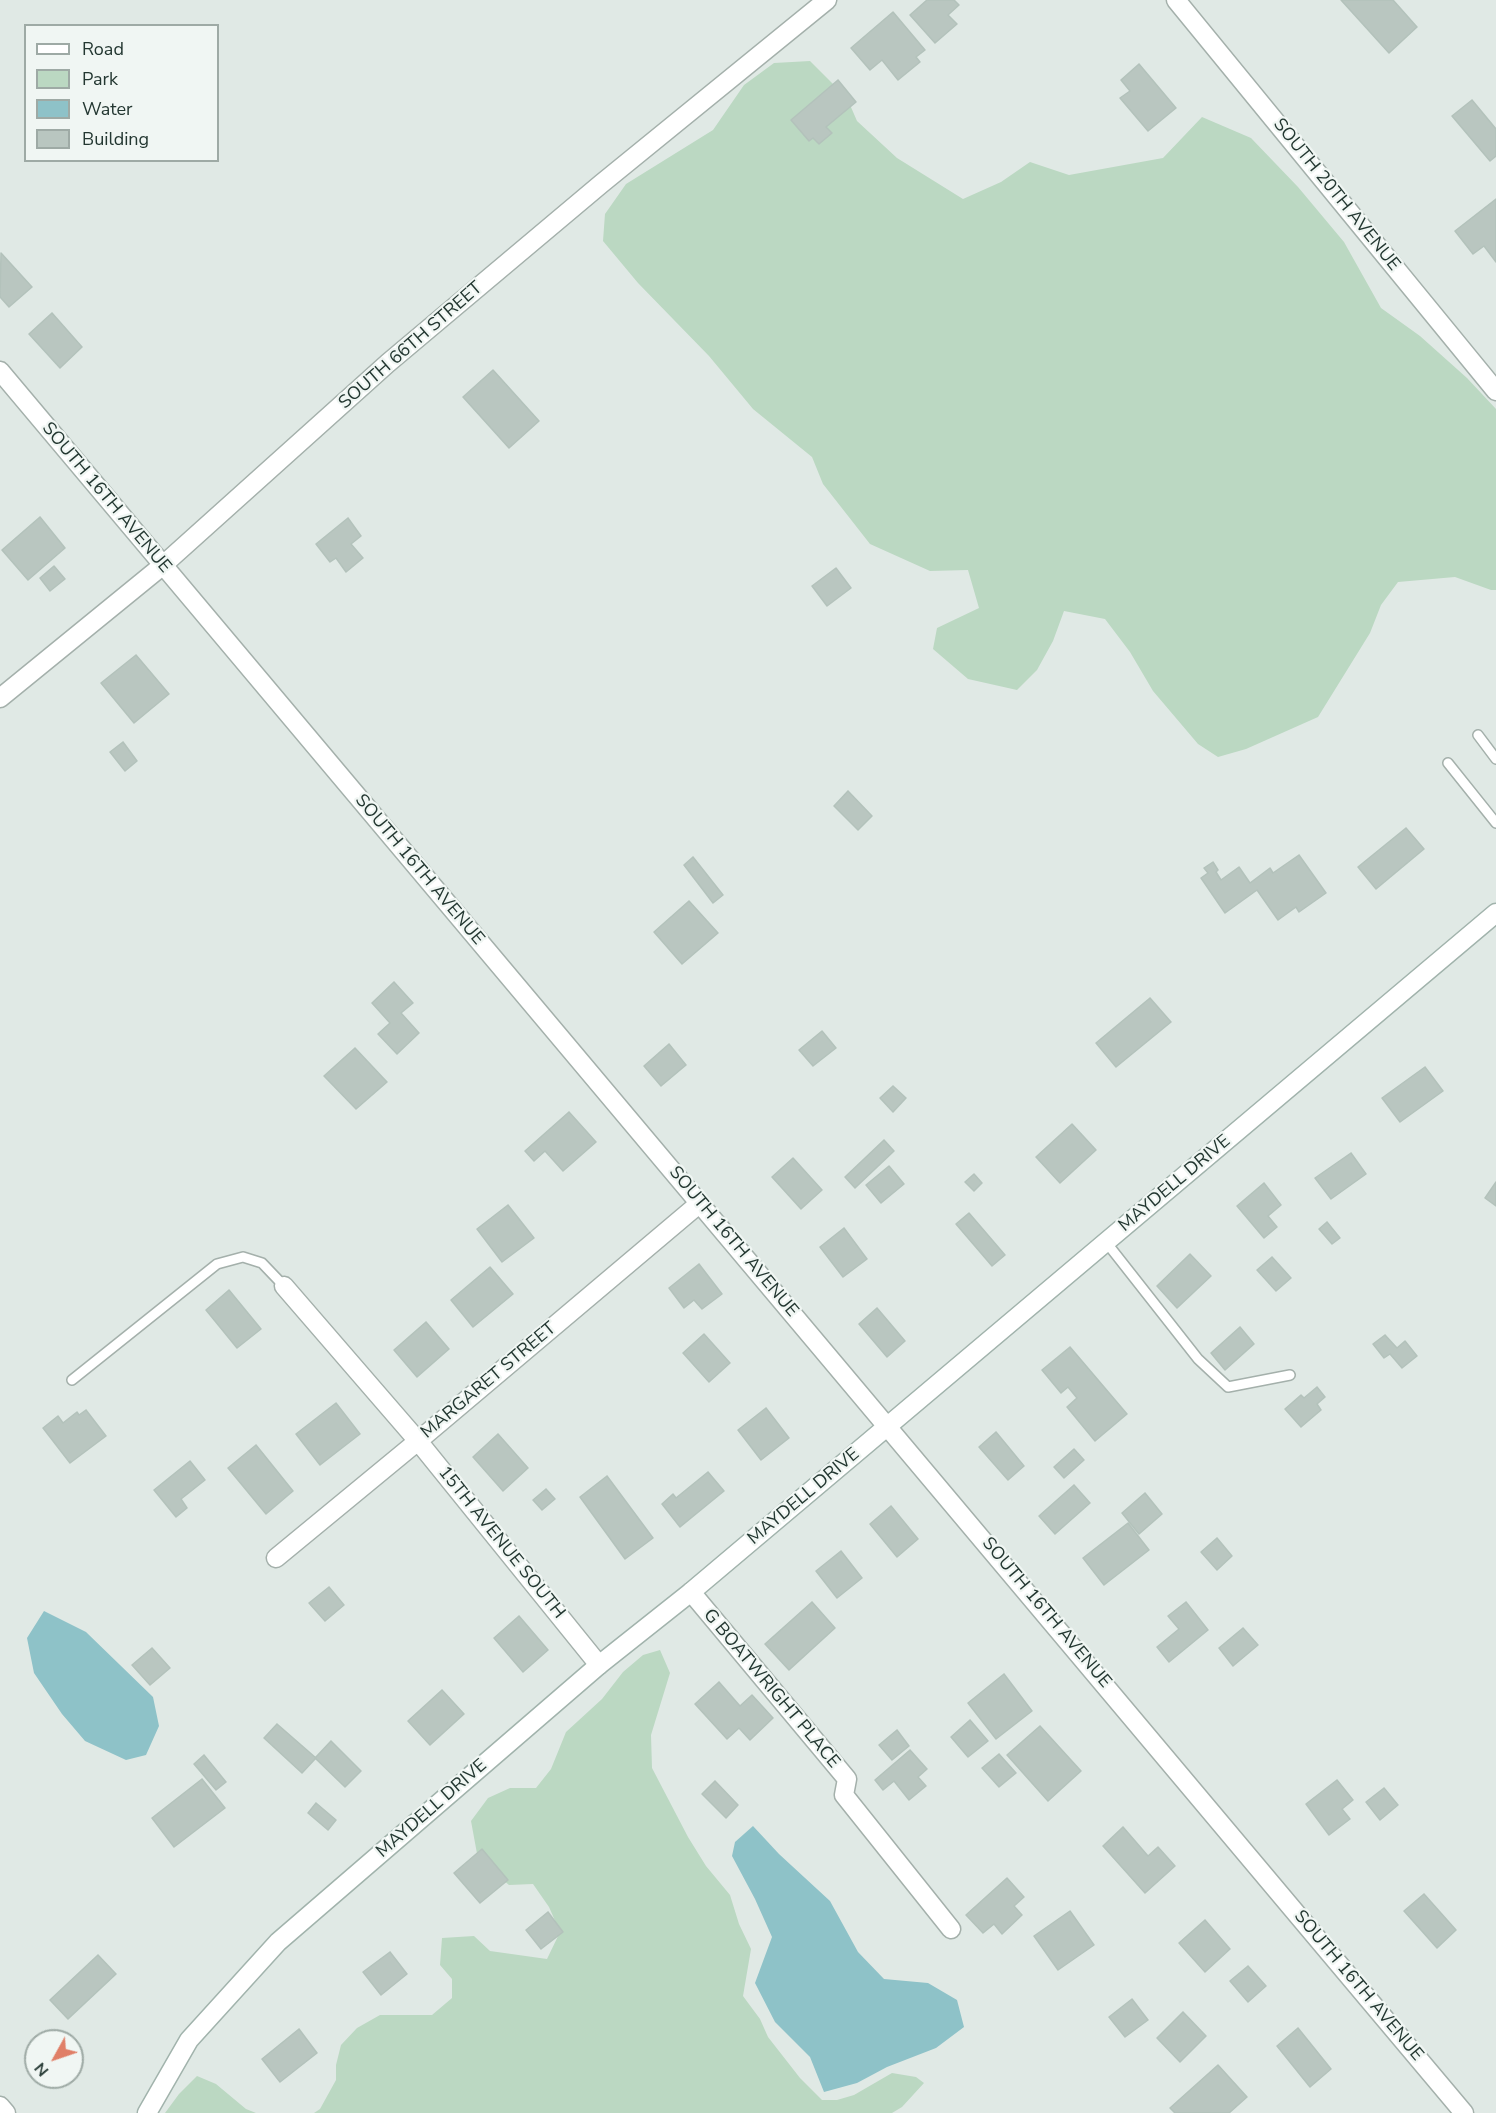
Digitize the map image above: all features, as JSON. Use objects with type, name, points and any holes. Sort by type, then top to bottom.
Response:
[{"type":"street","name":"SOUTH 66TH STREET","points":[[0,698],[162,566],[387,363],[601,184],[827,0]]},
{"type":"street","name":"SOUTH 20TH AVENUE","points":[[1176,0],[1496,391]]},
{"type":"street","name":"SOUTH 16TH AVENUE","points":[[0,371],[1464,2113]]},
{"type":"street","name":"MAYDELL DRIVE","points":[[147,2113],[189,2040],[278,1942],[599,1665],[691,1592],[1496,913]]},
{"type":"street","name":"MARGARET STREET","points":[[276,1558],[418,1442],[700,1203]]},
{"type":"street","name":"15TH AVENUE SOUTH","points":[[284,1286],[418,1442],[599,1665]]},
{"type":"street","name":"G BOATWRIGHT PLACE","points":[[691,1592],[847,1779],[844,1795],[951,1929]]},
{"type":"street","points":[[0,2106],[6,2113]]},
{"type":"lane","points":[[1478,735],[1496,759]]},
{"type":"lane","points":[[1448,763],[1496,823]]},
{"type":"lane","points":[[1106,1242],[1198,1359],[1228,1387],[1290,1375]]},
{"type":"lane","points":[[72,1380],[217,1264],[243,1257],[262,1263],[284,1286]]},
{"type":"green space","points":[[810,61],[847,98],[857,121],[897,158],[963,199],[1001,182],[1030,162],[1069,175],[1163,158],[1202,117],[1251,138],[1298,187],[1344,242],[1381,308],[1420,336],[1467,378],[1496,409],[1496,590],[1455,577],[1398,582],[1381,605],[1370,633],[1318,717],[1246,749],[1218,757],[1198,744],[1153,691],[1130,652],[1105,619],[1064,611],[1053,641],[1037,670],[1017,690],[968,679],[933,649],[937,628],[979,608],[968,570],[930,571],[870,544],[823,484],[812,457],[753,409],[709,356],[638,283],[603,241],[605,214],[626,184],[713,130],[744,85],[774,63]]},
{"type":"green space","points":[[660,1650],[670,1673],[651,1735],[652,1768],[688,1837],[706,1866],[730,1895],[739,1924],[751,1949],[743,1996],[760,2019],[768,2037],[800,2078],[822,2100],[837,2100],[854,2095],[892,2073],[916,2077],[924,2083],[902,2107],[892,2113],[314,2113],[320,2109],[336,2080],[336,2065],[341,2045],[357,2028],[380,2015],[432,2015],[452,1998],[452,1979],[440,1965],[442,1938],[474,1936],[490,1951],[547,1959],[560,1932],[549,1907],[533,1884],[509,1885],[478,1859],[471,1821],[488,1798],[510,1788],[536,1788],[551,1769],[566,1732],[602,1699],[623,1672],[643,1655]]},
{"type":"green space","points":[[197,2076],[216,2084],[246,2109],[256,2113],[165,2113],[179,2094]]},
{"type":"water","points":[[44,1611],[86,1632],[153,1697],[159,1726],[146,1755],[126,1760],[85,1741],[62,1714],[34,1673],[27,1638]]},
{"type":"water","points":[[753,1826],[779,1854],[830,1901],[858,1952],[884,1979],[928,1983],[957,2000],[964,2027],[936,2048],[887,2067],[857,2083],[824,2092],[810,2057],[775,2022],[755,1983],[772,1937],[732,1856],[735,1842]]},
{"type":"building","points":[[927,0],[954,0],[959,5],[948,15],[957,24],[935,43],[910,15]]},
{"type":"building","points":[[1341,0],[1393,0],[1417,27],[1389,53]]},
{"type":"building","points":[[893,12],[925,50],[916,57],[920,62],[898,80],[882,60],[870,70],[851,48]]},
{"type":"building","points":[[1139,64],[1176,108],[1148,131],[1120,98],[1130,91],[1121,80]]},
{"type":"building","points":[[838,80],[856,102],[826,127],[832,133],[819,144],[813,138],[809,141],[791,120]]},
{"type":"building","points":[[1472,100],[1496,129],[1496,156],[1490,161],[1452,116]]},
{"type":"building","points":[[1496,199],[1496,262],[1484,246],[1473,254],[1455,231]]},
{"type":"building","points":[[1,253],[32,287],[9,307],[0,297]]},
{"type":"building","points":[[52,313],[82,347],[60,368],[29,334]]},
{"type":"building","points":[[493,370],[539,421],[509,448],[463,397]]},
{"type":"building","points":[[40,517],[65,548],[28,580],[2,550]]},
{"type":"building","points":[[348,518],[361,536],[351,544],[363,558],[346,572],[336,558],[330,562],[316,544]]},
{"type":"building","points":[[54,566],[65,579],[50,591],[40,578]]},
{"type":"building","points":[[836,568],[851,588],[827,606],[812,586]]},
{"type":"building","points":[[136,655],[169,694],[134,723],[101,683]]},
{"type":"building","points":[[123,742],[137,761],[125,771],[110,752]]},
{"type":"building","points":[[848,791],[872,816],[858,830],[834,806]]},
{"type":"building","points":[[1406,828],[1424,849],[1376,889],[1358,867]]},
{"type":"building","points":[[1299,855],[1326,893],[1299,912],[1296,907],[1278,920],[1257,890],[1225,913],[1201,878],[1208,873],[1204,868],[1213,862],[1221,880],[1239,867],[1250,883],[1270,868],[1273,873]]},
{"type":"building","points":[[693,857],[723,895],[713,903],[684,865]]},
{"type":"building","points":[[689,901],[718,933],[682,964],[654,932]]},
{"type":"building","points":[[394,982],[413,1003],[401,1013],[419,1033],[397,1054],[378,1034],[390,1023],[372,1003]]},
{"type":"building","points":[[1150,998],[1171,1022],[1116,1067],[1096,1043]]},
{"type":"building","points":[[822,1031],[836,1048],[813,1066],[799,1050]]},
{"type":"building","points":[[669,1044],[686,1065],[661,1086],[644,1066]]},
{"type":"building","points":[[355,1048],[387,1082],[356,1109],[324,1076]]},
{"type":"building","points":[[1425,1067],[1443,1091],[1400,1122],[1382,1098]]},
{"type":"building","points":[[893,1086],[906,1098],[893,1112],[880,1098]]},
{"type":"building","points":[[569,1112],[596,1142],[563,1171],[545,1151],[534,1161],[525,1151]]},
{"type":"building","points":[[1072,1124],[1096,1150],[1060,1183],[1036,1157]]},
{"type":"building","points":[[884,1140],[894,1151],[855,1188],[845,1177]]},
{"type":"building","points":[[1351,1153],[1366,1174],[1331,1199],[1315,1178]]},
{"type":"building","points":[[793,1158],[822,1190],[801,1209],[772,1177]]},
{"type":"building","points":[[889,1166],[904,1184],[881,1203],[866,1185]]},
{"type":"building","points":[[974,1174],[982,1183],[974,1191],[965,1182]]},
{"type":"building","points":[[1496,1182],[1496,1206],[1485,1198]]},
{"type":"building","points":[[1264,1183],[1281,1205],[1268,1216],[1277,1227],[1264,1238],[1237,1206]]},
{"type":"building","points":[[508,1205],[534,1238],[502,1262],[477,1229]]},
{"type":"building","points":[[969,1213],[1005,1255],[992,1266],[956,1224]]},
{"type":"building","points":[[1327,1222],[1340,1238],[1332,1244],[1319,1229]]},
{"type":"building","points":[[844,1228],[867,1259],[843,1277],[820,1247]]},
{"type":"building","points":[[1190,1254],[1211,1276],[1177,1308],[1157,1286]]},
{"type":"building","points":[[1272,1257],[1291,1278],[1276,1291],[1257,1270]]},
{"type":"building","points":[[699,1264],[722,1294],[702,1309],[694,1300],[684,1308],[669,1288]]},
{"type":"building","points":[[490,1267],[513,1294],[473,1327],[451,1300]]},
{"type":"building","points":[[229,1290],[261,1329],[237,1348],[206,1310]]},
{"type":"building","points":[[877,1308],[905,1341],[887,1357],[859,1324]]},
{"type":"building","points":[[426,1322],[449,1349],[417,1377],[394,1350]]},
{"type":"building","points":[[1240,1327],[1254,1344],[1225,1370],[1211,1353]]},
{"type":"building","points":[[704,1334],[730,1363],[709,1382],[683,1353]]},
{"type":"building","points":[[1385,1335],[1397,1348],[1405,1341],[1417,1356],[1402,1368],[1390,1354],[1384,1358],[1373,1344]]},
{"type":"building","points":[[1070,1347],[1127,1414],[1095,1441],[1067,1407],[1077,1398],[1068,1387],[1061,1393],[1042,1370]]},
{"type":"building","points":[[1317,1387],[1325,1397],[1317,1404],[1321,1410],[1301,1427],[1285,1409],[1301,1395],[1304,1398]]},
{"type":"building","points":[[336,1403],[360,1434],[320,1465],[296,1434]]},
{"type":"building","points":[[766,1408],[789,1438],[761,1460],[738,1430]]},
{"type":"building","points":[[86,1410],[106,1436],[70,1463],[43,1428],[58,1416],[63,1423],[77,1412],[79,1415]]},
{"type":"building","points":[[996,1432],[1024,1466],[1008,1480],[979,1447]]},
{"type":"building","points":[[498,1434],[528,1468],[503,1491],[473,1457]]},
{"type":"building","points":[[256,1445],[293,1491],[266,1514],[228,1468]]},
{"type":"building","points":[[1074,1449],[1084,1460],[1064,1478],[1054,1467]]},
{"type":"building","points":[[190,1461],[205,1480],[181,1499],[187,1508],[176,1517],[154,1490]]},
{"type":"building","points":[[708,1472],[724,1491],[680,1527],[662,1504],[673,1494],[676,1498]]},
{"type":"building","points":[[607,1476],[653,1538],[625,1559],[580,1497]]},
{"type":"building","points":[[1074,1485],[1090,1503],[1055,1534],[1039,1516]]},
{"type":"building","points":[[546,1489],[555,1499],[542,1510],[533,1500]]},
{"type":"building","points":[[1145,1493],[1162,1514],[1139,1534],[1122,1513]]},
{"type":"building","points":[[891,1506],[918,1539],[897,1557],[870,1524]]},
{"type":"building","points":[[1128,1523],[1149,1550],[1104,1585],[1083,1558]]},
{"type":"building","points":[[1217,1538],[1232,1556],[1217,1570],[1201,1552]]},
{"type":"building","points":[[841,1551],[862,1578],[837,1598],[816,1571]]},
{"type":"building","points":[[329,1587],[344,1605],[325,1621],[309,1603]]},
{"type":"building","points":[[812,1602],[835,1628],[789,1670],[765,1644]]},
{"type":"building","points":[[1186,1602],[1208,1630],[1169,1662],[1157,1647],[1179,1629],[1168,1616]]},
{"type":"building","points":[[519,1616],[548,1650],[523,1672],[494,1638]]},
{"type":"building","points":[[1243,1628],[1258,1645],[1233,1666],[1219,1648]]},
{"type":"building","points":[[152,1648],[170,1668],[150,1685],[132,1665]]},
{"type":"building","points":[[1004,1674],[1032,1711],[996,1739],[968,1703]]},
{"type":"building","points":[[719,1682],[740,1706],[752,1695],[773,1718],[750,1740],[739,1728],[727,1739],[695,1704]]},
{"type":"building","points":[[442,1690],[464,1714],[430,1745],[408,1721]]},
{"type":"building","points":[[970,1720],[988,1741],[968,1757],[951,1737]]},
{"type":"building","points":[[277,1724],[316,1758],[302,1773],[264,1738]]},
{"type":"building","points":[[1040,1726],[1081,1771],[1048,1801],[1007,1755]]},
{"type":"building","points":[[897,1730],[909,1746],[892,1760],[879,1745]]},
{"type":"building","points":[[331,1741],[361,1771],[345,1787],[315,1758]]},
{"type":"building","points":[[910,1750],[927,1769],[918,1777],[926,1786],[909,1800],[894,1781],[883,1790],[875,1780]]},
{"type":"building","points":[[999,1754],[1016,1773],[999,1787],[982,1768]]},
{"type":"building","points":[[204,1755],[226,1782],[216,1790],[194,1764]]},
{"type":"building","points":[[202,1779],[225,1808],[174,1847],[152,1818]]},
{"type":"building","points":[[1337,1780],[1353,1800],[1342,1809],[1350,1819],[1329,1835],[1306,1804]]},
{"type":"building","points":[[715,1781],[738,1805],[726,1818],[702,1794]]},
{"type":"building","points":[[1384,1788],[1398,1805],[1380,1820],[1366,1802]]},
{"type":"building","points":[[316,1803],[336,1820],[328,1830],[308,1813]]},
{"type":"building","points":[[1123,1827],[1148,1856],[1158,1847],[1175,1866],[1145,1893],[1103,1846]]},
{"type":"building","points":[[482,1849],[508,1880],[480,1903],[454,1873]]},
{"type":"building","points":[[1007,1878],[1024,1897],[1014,1906],[1022,1915],[1002,1934],[994,1924],[983,1933],[966,1915]]},
{"type":"building","points":[[1424,1894],[1456,1930],[1437,1948],[1404,1911]]},
{"type":"building","points":[[1070,1911],[1094,1945],[1058,1970],[1034,1936]]},
{"type":"building","points":[[548,1912],[563,1932],[541,1949],[526,1930]]},
{"type":"building","points":[[1205,1920],[1230,1949],[1205,1972],[1179,1943]]},
{"type":"building","points":[[390,1952],[407,1974],[381,1995],[363,1972]]},
{"type":"building","points":[[98,1955],[116,1974],[68,2019],[50,2000]]},
{"type":"building","points":[[1248,1966],[1266,1986],[1248,2002],[1230,1981]]},
{"type":"building","points":[[1132,1999],[1148,2020],[1125,2037],[1109,2017]]},
{"type":"building","points":[[1183,2012],[1206,2036],[1180,2062],[1157,2038]]},
{"type":"building","points":[[1298,2028],[1331,2069],[1310,2087],[1277,2046]]},
{"type":"building","points":[[299,2029],[317,2053],[280,2082],[262,2059]]},
{"type":"building","points":[[1218,2065],[1247,2097],[1229,2113],[1175,2113],[1170,2108]]}]
